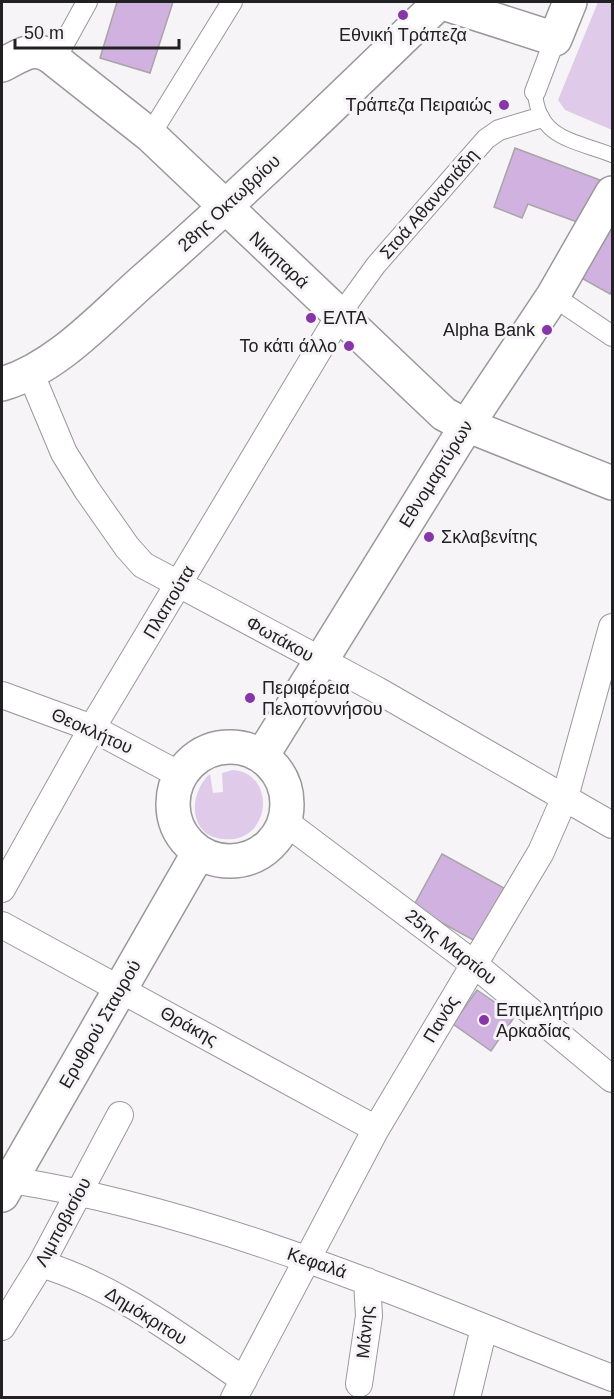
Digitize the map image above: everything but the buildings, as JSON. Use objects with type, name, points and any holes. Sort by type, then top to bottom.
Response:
[{"type":"main road","points":[[440,2],[484,9],[555,39],[570,2]]},
{"type":"main road","name":"28ης Οκτωβρίου","points":[[16,378],[88,329],[226,208],[440,2]]},
{"type":"main road","points":[[2,65],[35,51],[44,51],[56,60]]},
{"type":"main road","name":"Νικηταρά","points":[[56,60],[150,135],[444,414],[612,483]]},
{"type":"main road","name":"Εθνομαρτύρων","points":[[262,756],[467,425],[553,296],[612,193]]},
{"type":"main road","points":[[238,747],[262,756],[275,769],[285,789],[284,821],[270,844],[251,857],[220,860],[199,852],[183,836],[173,815],[173,792],[180,775],[193,760],[214,748],[238,747]]},
{"type":"main road","name":"Ερυθρού Σταυρού","points":[[5,1186],[199,852]]},
{"type":"street","points":[[56,60],[87,2]]},
{"type":"street","points":[[150,135],[232,2]]},
{"type":"street","points":[[535,92],[555,39]]},
{"type":"street","name":"Στοά Αθανασιάδη","points":[[339,316],[376,265],[486,139],[499,130],[539,118]]},
{"type":"street","points":[[553,296],[612,336]]},
{"type":"street","name":"Πλαπούτα","points":[[2,889],[92,728],[339,316]]},
{"type":"street","name":"Φωτάκου","points":[[16,378],[100,509],[136,559],[319,661],[377,690],[612,825]]},
{"type":"street","name":"Πανός","points":[[239,1389],[376,1129],[541,852],[565,797],[612,627]]},
{"type":"street","name":"Θεοκλήτου","points":[[2,695],[92,728],[180,775]]},
{"type":"street","name":"25ης Μαρτίου","points":[[284,821],[474,963],[612,1079]]},
{"type":"street","name":"Θράκης","points":[[2,925],[376,1129]]},
{"type":"street","name":"Λιμποβισίου","points":[[2,1328],[42,1264],[120,1115]]},
{"type":"street","name":"Κεφαλά","points":[[5,1186],[80,1191],[308,1260],[612,1378]]},
{"type":"street","name":"Δημόκριτου","points":[[42,1264],[79,1276],[118,1296],[239,1389]]},
{"type":"street","name":"Μάνης","points":[[359,1384],[369,1316],[367,1281]]},
{"type":"street","points":[[467,1398],[484,1328]]},
{"type":"lane","points":[[535,92],[539,118],[554,132],[612,155]]},
{"type":"shaded area","points":[[598,2],[612,2],[612,130],[565,110],[558,100]]},
{"type":"shaded area","points":[[233,770],[247,774],[257,783],[262,795],[263,808],[259,821],[251,831],[239,838],[222,839],[202,830],[197,821],[195,801],[203,782],[210,774],[213,793],[223,792],[222,773]]},
{"type":"place","name":"Εθνική Τράπεζα","points":[[403,15]]},
{"type":"place","name":"Τράπεζα Πειραιώς","points":[[504,105]]},
{"type":"place","name":"ΕΛΤΑ","points":[[311,318]]},
{"type":"place","name":"Alpha Bank","points":[[547,330]]},
{"type":"place","name":"Το κάτι άλλο","points":[[349,346]]},
{"type":"place","name":"Σκλαβενίτης","points":[[429,537]]},
{"type":"place","name":"Περιφέρεια Πελοποννήσου","points":[[250,698]]},
{"type":"place","name":"Επιμελητήριο Αρκαδίας","points":[[484,1020]]}]
